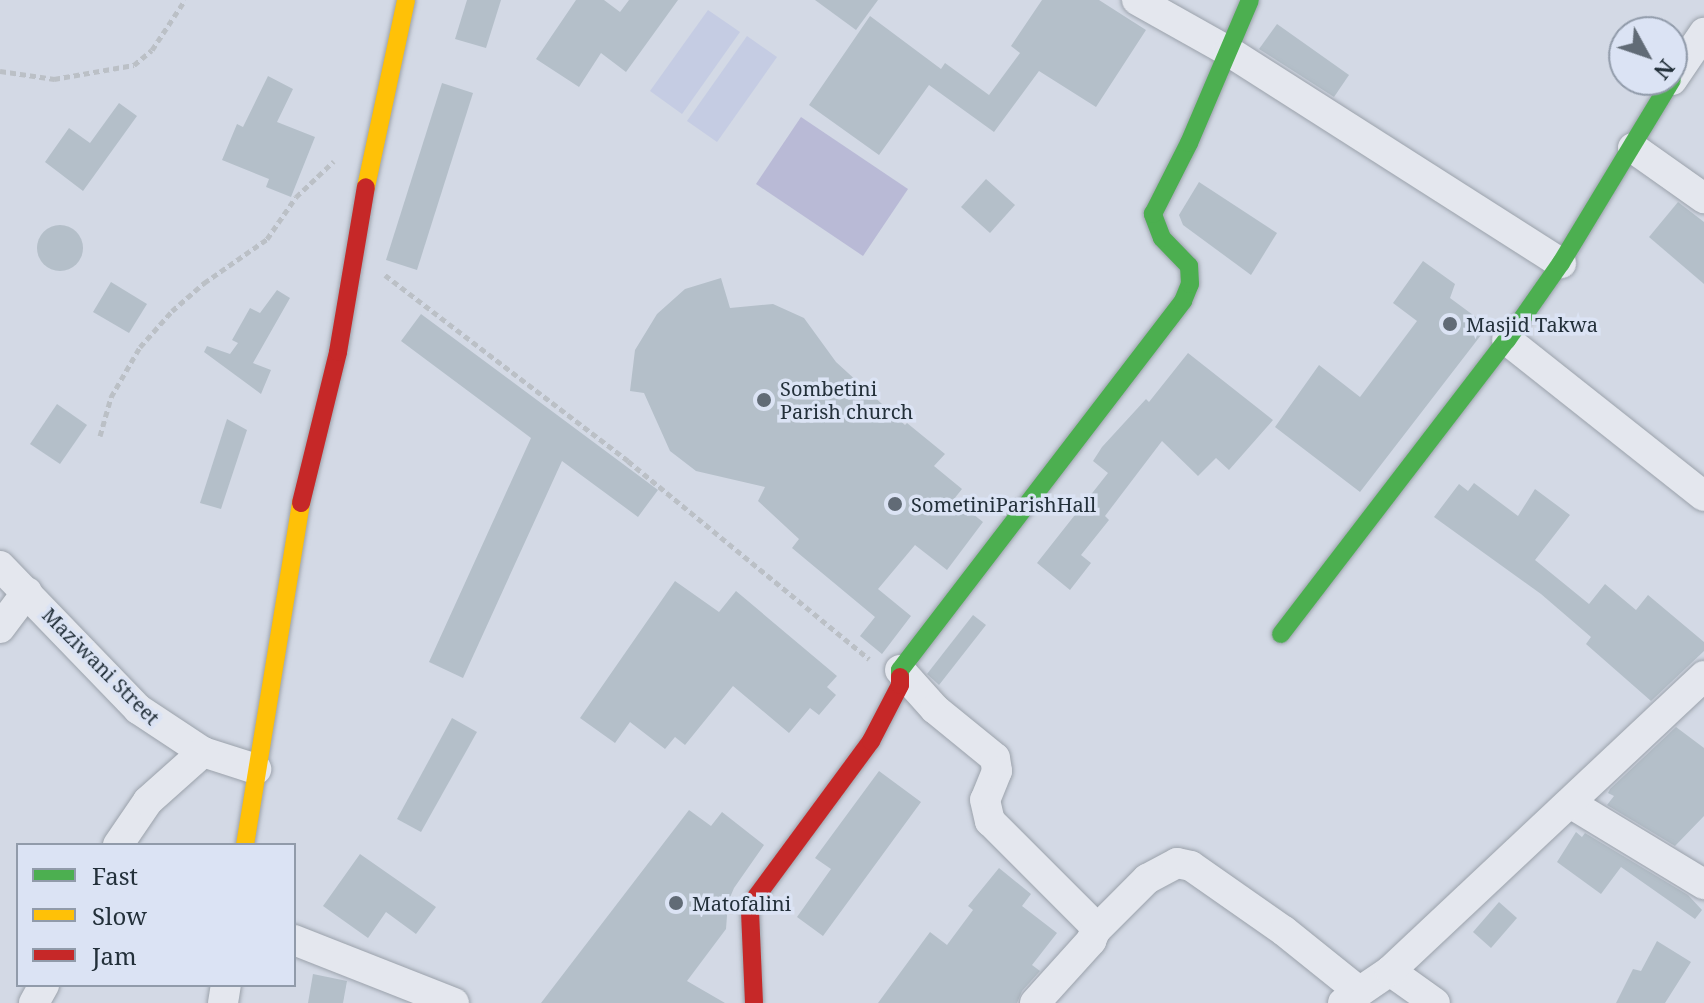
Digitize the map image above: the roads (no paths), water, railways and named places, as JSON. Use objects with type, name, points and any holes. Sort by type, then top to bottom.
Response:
[{"type":"street","points":[[245,843],[299,509],[338,352],[377,123],[406,0]]},
{"type":"street","points":[[1137,0],[1228,51],[1561,263]]},
{"type":"street","points":[[754,1003],[750,911],[756,897],[871,741],[900,678],[1183,301],[1190,284],[1189,266],[1162,238],[1153,214],[1189,143],[1250,0]]},
{"type":"street","points":[[1688,56],[1704,33]]},
{"type":"street","points":[[1281,634],[1507,340],[1561,263],[1663,96]]},
{"type":"street","points":[[1633,148],[1704,198]]},
{"type":"street","points":[[1507,340],[1704,496]]},
{"type":"street","name":"Maziwani Street","points":[[0,566],[138,709],[203,752],[256,769]]},
{"type":"street","points":[[0,628],[27,592]]},
{"type":"street","points":[[900,678],[995,758],[997,771],[985,800],[990,821],[1092,923],[1095,931]]},
{"type":"street","points":[[1035,1003],[1091,941],[1095,931],[1147,879],[1169,866],[1184,864],[1284,931],[1351,999],[1390,971],[1700,687]]},
{"type":"street","points":[[119,843],[148,801],[203,752]]},
{"type":"street","points":[[1570,803],[1704,884]]},
{"type":"street","points":[[296,941],[454,1003]]},
{"type":"street","points":[[1390,971],[1435,1003]]},
{"type":"place","name":"Masjid Takwa","points":[[1450,324]]},
{"type":"place","name":"Sombetini Parish church","points":[[764,400]]},
{"type":"place","name":"SometiniParishHall","points":[[895,504]]},
{"type":"place","name":"Matofalini","points":[[676,903]]}]
